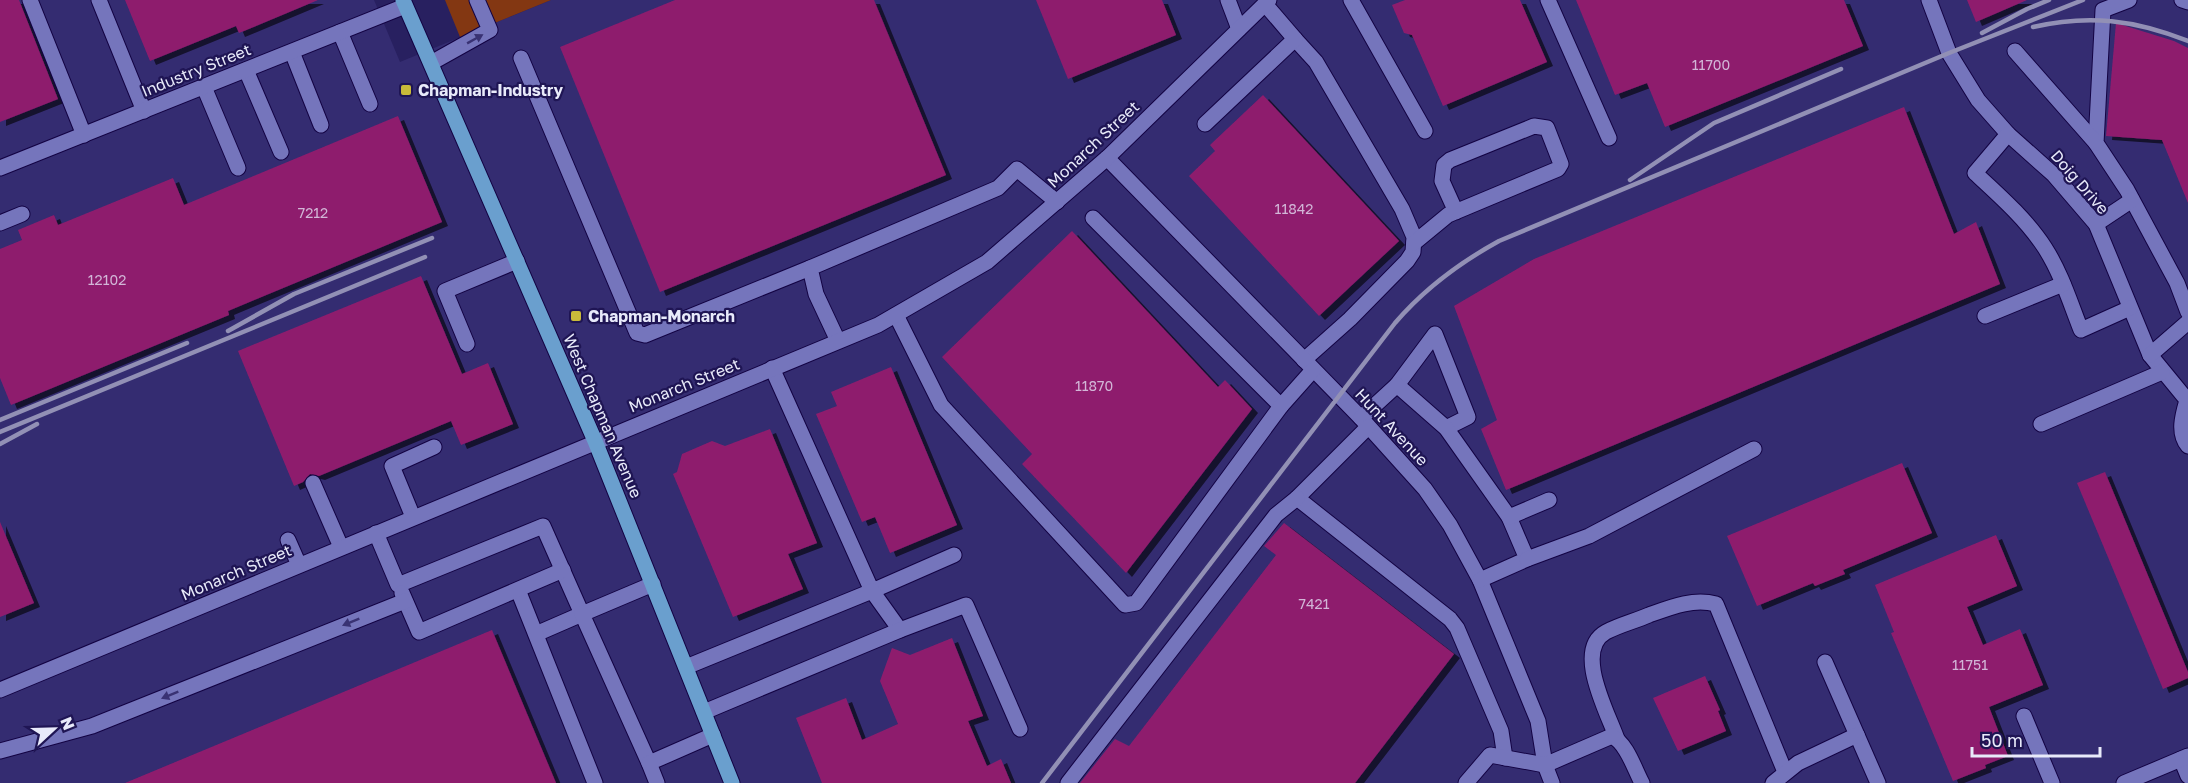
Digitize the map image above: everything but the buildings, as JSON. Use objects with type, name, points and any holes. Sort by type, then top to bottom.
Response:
[{"type":"main road","name":"West Chapman Avenue","points":[[404,3],[596,441],[732,783]]},
{"type":"street","points":[[30,0],[84,135]]},
{"type":"street","points":[[99,0],[144,111]]},
{"type":"street","points":[[431,63],[490,30],[477,0]]},
{"type":"street","points":[[1228,0],[1239,29]]},
{"type":"street","points":[[1351,0],[1425,131]]},
{"type":"street","points":[[1548,0],[1609,138]]},
{"type":"street","name":"Doig Drive","points":[[1929,0],[1949,53],[1978,100],[2008,134],[2054,175],[2096,224],[2150,355],[2187,400]]},
{"type":"street","points":[[2096,142],[2103,10],[2129,0]]},
{"type":"street","points":[[2182,0],[2188,2]]},
{"type":"street","points":[[896,315],[941,405],[1125,605],[1137,603],[1309,365],[1413,252],[1414,237],[1402,209],[1316,62],[1267,2]]},
{"type":"street","name":"Monarch Street","points":[[0,690],[375,532],[878,325],[987,262],[1107,158],[1267,2]]},
{"type":"street","name":"Industry Street","points":[[0,168],[340,32],[404,3]]},
{"type":"street","points":[[340,32],[370,104]]},
{"type":"street","points":[[1205,124],[1295,39]]},
{"type":"street","points":[[292,51],[321,125]]},
{"type":"street","points":[[2015,51],[2096,142],[2132,200],[2177,283],[2188,312]]},
{"type":"street","points":[[521,58],[637,333],[645,335],[998,188],[1017,169],[1057,202]]},
{"type":"street","points":[[246,70],[281,152]]},
{"type":"street","points":[[204,87],[238,168]]},
{"type":"street","points":[[1414,243],[1448,215],[1456,212],[1558,169],[1561,164],[1560,158],[1547,128],[1534,126],[1450,160],[1444,165],[1442,181],[1456,212]]},
{"type":"street","points":[[2008,134],[1976,173],[2014,211],[2045,248],[2063,284],[2081,330],[2130,308]]},
{"type":"street","name":"Hunt Avenue","points":[[1107,158],[1365,422],[1425,489],[1450,525],[1480,580],[1538,721],[1545,765],[1552,783]]},
{"type":"street","points":[[2096,224],[2132,200]]},
{"type":"street","points":[[0,223],[22,214]]},
{"type":"street","points":[[1093,218],[1281,406]]},
{"type":"street","points":[[468,344],[446,291],[517,261]]},
{"type":"street","points":[[810,268],[816,294],[838,341]]},
{"type":"street","points":[[1985,316],[2063,284]]},
{"type":"street","points":[[2150,355],[2188,322]]},
{"type":"street","points":[[1068,783],[1276,515],[1297,498],[1365,422],[1397,385],[1435,334],[1468,417],[1446,429]]},
{"type":"street","points":[[772,368],[872,591],[900,630]]},
{"type":"street","points":[[2041,424],[2162,372]]},
{"type":"street","points":[[1397,385],[1446,429],[1509,517],[1527,559]]},
{"type":"street","points":[[2187,400],[2181,420],[2185,443],[2188,447]]},
{"type":"street","points":[[413,517],[392,466],[435,447]]},
{"type":"street","points":[[1480,580],[1527,559],[1589,536],[1754,449]]},
{"type":"street","points":[[313,483],[341,547]]},
{"type":"street","points":[[1297,498],[1450,619],[1457,628],[1501,731],[1505,758]]},
{"type":"street","points":[[1509,517],[1549,500]]},
{"type":"street","points":[[398,585],[543,526],[657,783]]},
{"type":"street","points":[[375,532],[419,632],[563,570]]},
{"type":"street","points":[[288,540],[299,565]]},
{"type":"street","points":[[686,668],[954,555]]},
{"type":"street","points":[[536,634],[653,584]]},
{"type":"street","points":[[518,590],[595,783]]},
{"type":"street","points":[[0,751],[92,726],[405,601]]},
{"type":"street","points":[[1642,783],[1617,739],[1591,666],[1594,645],[1604,633],[1672,606],[1704,601],[1716,604],[1779,778],[1798,763],[1857,735]]},
{"type":"street","points":[[704,712],[900,630],[966,605],[1020,729]]},
{"type":"street","points":[[1825,662],[1878,783]]},
{"type":"street","points":[[2024,716],[2052,783]]},
{"type":"street","points":[[649,763],[713,735]]},
{"type":"street","points":[[1466,783],[1490,755],[1545,765],[1608,736],[1617,739]]},
{"type":"street","points":[[2124,783],[2184,757],[2188,776]]},
{"type":"shaded area","points":[[0,0],[374,0],[400,62],[551,0],[2188,0],[2188,783],[0,783]]},
{"type":"shaded area","points":[[445,0],[551,0],[460,37]]},
{"type":"railway","points":[[1982,33],[2049,0]]},
{"type":"railway","points":[[1042,783],[1395,323],[1443,277],[1499,241],[1949,53],[2083,0]]},
{"type":"railway","points":[[2033,27],[2073,21],[2112,21],[2149,28],[2188,41]]},
{"type":"railway","points":[[1630,180],[1714,123],[1841,69]]},
{"type":"railway","points":[[228,331],[294,294],[432,238]]},
{"type":"railway","points":[[0,432],[425,257]]},
{"type":"railway","points":[[0,420],[187,343]]},
{"type":"railway","points":[[0,444],[37,424]]},
{"type":"place","name":"Chapman-Industry","points":[[406,90]]},
{"type":"place","name":"Chapman-Monarch","points":[[576,316]]}]
